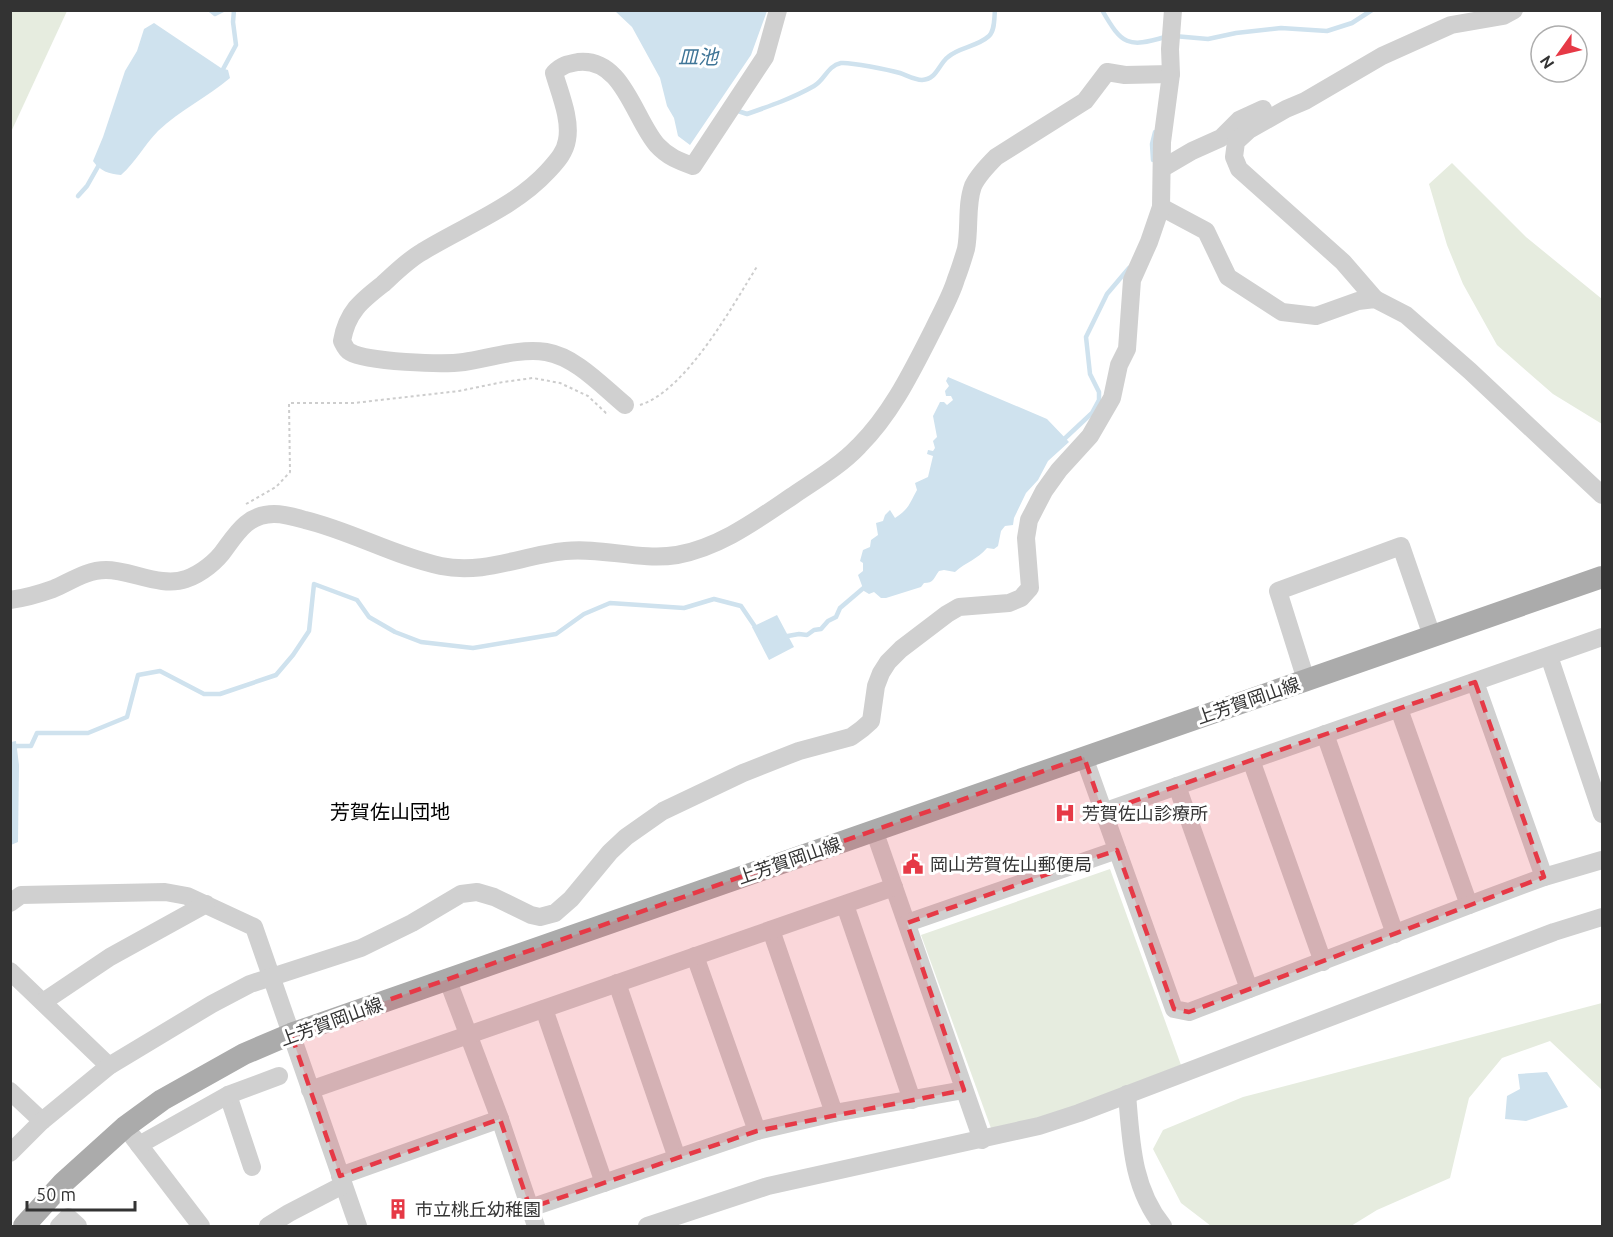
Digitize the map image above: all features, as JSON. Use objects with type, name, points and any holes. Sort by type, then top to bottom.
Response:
[{"type":"main road","name":"上芳賀岡山線","points":[[31,1224],[63,1183],[125,1127],[162,1100],[204,1075],[244,1054],[291,1034],[1602,577]]},
{"type":"street","points":[[625,405],[584,371],[563,357],[546,352],[524,351],[460,363],[388,361],[364,357],[348,351],[342,341],[344,326],[363,300],[420,253],[484,218],[536,184],[560,157],[567,142],[568,128],[554,74],[562,65],[581,62],[605,68],[617,78],[656,143],[670,157],[693,166],[765,57],[778,10]]},
{"type":"street","points":[[10,1152],[42,1121],[109,1066],[212,1004],[250,984],[361,948],[388,936],[460,894],[477,892],[540,917],[555,913],[571,899],[610,852],[626,837],[663,811],[743,773],[799,751],[851,737],[862,729],[871,721],[876,686],[888,662],[901,649],[947,614],[959,607],[998,605],[1021,598],[1029,588],[1026,538],[1029,520],[1044,491],[1059,470],[1090,436],[1112,398],[1119,365],[1127,349],[1131,280],[1149,242],[1161,207],[1165,74],[1173,10]]},
{"type":"street","points":[[1514,10],[1503,16],[1451,25],[1382,56],[1305,101],[1249,130],[1236,142],[1234,157],[1239,169],[1343,262],[1375,298],[1406,315],[1470,371],[1602,495]]},
{"type":"street","points":[[10,600],[44,592],[90,572],[107,570],[168,581],[184,580],[211,564],[224,551],[240,528],[258,517],[273,514],[324,524],[421,561],[467,569],[488,568],[538,554],[566,551],[587,550],[655,556],[678,555],[727,538],[830,471],[859,447],[885,418],[924,348],[955,284],[966,248],[973,187],[985,168],[996,157],[1085,101],[1107,72],[1125,75],[1165,74]]},
{"type":"street","points":[[1163,168],[1191,151],[1221,138],[1239,120],[1261,109],[1286,109]]},
{"type":"street","points":[[1161,207],[1206,231],[1228,277],[1282,312],[1316,316],[1375,298]]},
{"type":"street","points":[[1306,680],[1278,591],[1401,546],[1432,636]]},
{"type":"street","points":[[1103,812],[1602,638]]},
{"type":"street","points":[[1549,656],[1602,814]]},
{"type":"street","points":[[1475,682],[1544,878]]},
{"type":"street","points":[[1398,709],[1468,905]]},
{"type":"street","points":[[1325,734],[1395,934]]},
{"type":"street","points":[[1084,757],[1174,1009],[1189,1012],[1468,905],[1602,860]]},
{"type":"street","points":[[1251,760],[1323,962]]},
{"type":"street","points":[[1177,786],[1249,989]]},
{"type":"street","points":[[874,830],[982,1140]]},
{"type":"street","points":[[907,923],[1117,850]]},
{"type":"street","points":[[310,1090],[894,887]]},
{"type":"street","points":[[10,903],[21,895],[165,892],[186,896],[254,927],[358,1227]]},
{"type":"street","points":[[43,1002],[110,957],[206,904]]},
{"type":"street","points":[[845,904],[912,1100]]},
{"type":"street","points":[[646,1227],[768,1186],[1039,1126],[1127,1095],[1554,932],[1602,917]]},
{"type":"street","points":[[771,930],[834,1113]]},
{"type":"street","points":[[695,956],[757,1131]]},
{"type":"street","points":[[10,971],[109,1066]]},
{"type":"street","points":[[447,978],[500,1119],[536,1227]]},
{"type":"street","points":[[617,983],[677,1158]]},
{"type":"street","points":[[543,1009],[604,1183]]},
{"type":"street","points":[[139,1145],[228,1095],[279,1076]]},
{"type":"street","points":[[530,1208],[757,1131],[834,1113],[964,1090]]},
{"type":"street","points":[[10,1091],[42,1121]]},
{"type":"street","points":[[228,1095],[252,1167]]},
{"type":"street","points":[[1127,1095],[1136,1176],[1148,1205],[1163,1227]]},
{"type":"street","points":[[268,1227],[342,1180],[500,1119]]},
{"type":"street","points":[[125,1127],[201,1226]]},
{"type":"street","points":[[59,1227],[68,1217],[78,1227]]},
{"type":"path","points":[[240,528],[235,512],[252,499],[276,487],[290,472],[289,403],[354,403],[459,391],[533,378],[560,382],[588,396],[606,413],[625,405],[634,407],[650,402],[666,391],[708,343],[758,265]]},
{"type":"highlighted area","points":[[1475,682],[1544,877],[1189,1012],[1174,1009],[1117,850],[907,923],[964,1090],[757,1131],[530,1208],[500,1119],[340,1176],[291,1034],[1084,757],[1103,812]]},
{"type":"shaded area","points":[[10,11],[67,11],[11,132]]},
{"type":"shaded area","points":[[1452,163],[1526,237],[1602,299],[1602,424],[1553,394],[1497,345],[1463,284],[1447,245],[1429,184]]},
{"type":"shaded area","points":[[1110,869],[1181,1065],[1045,1118],[992,1131],[921,935]]},
{"type":"shaded area","points":[[1602,1003],[1602,1090],[1550,1041],[1502,1058],[1469,1098],[1450,1178],[1377,1210],[1351,1226],[1211,1226],[1181,1203],[1153,1149],[1163,1130],[1243,1097]]},
{"type":"water","name":"皿池","points":[[615,11],[767,11],[751,55],[690,145],[678,136],[660,78],[632,27]]},
{"type":"water","points":[[154,23],[221,68],[228,70],[230,78],[158,131],[121,175],[109,173],[93,161],[125,71],[137,51],[144,29]]},
{"type":"water","points":[[948,377],[1047,419],[1069,442],[1048,461],[1038,480],[1026,493],[1013,525],[1005,526],[1001,531],[998,546],[994,549],[987,548],[955,572],[939,571],[932,581],[924,583],[921,587],[886,598],[881,598],[874,592],[869,594],[864,591],[858,575],[863,571],[863,563],[860,561],[863,550],[870,547],[871,540],[878,535],[876,523],[883,521],[890,510],[895,518],[904,511],[917,490],[915,483],[928,477],[933,456],[927,454],[928,450],[933,451],[935,448],[933,441],[937,437],[933,416],[940,402],[947,405],[953,400],[951,396],[946,396],[945,391],[949,386],[946,381]]},
{"type":"water","points":[[777,615],[794,647],[769,660],[752,627]]},
{"type":"water","points":[[16,741],[19,765],[18,842],[11,845],[11,742]]},
{"type":"water","points":[[1547,1072],[1568,1107],[1526,1121],[1505,1119],[1507,1096],[1520,1089],[1518,1074]]},
{"type":"waterway","points":[[210,10],[215,14],[223,10]]},
{"type":"waterway","points":[[221,73],[236,45],[234,10]]},
{"type":"waterway","points":[[735,110],[747,114],[790,98],[814,86],[832,67],[841,63],[888,70],[919,80],[927,79],[952,54],[979,43],[991,34],[995,10]]},
{"type":"waterway","points":[[1102,10],[1115,31],[1127,41],[1134,43],[1165,37]]},
{"type":"waterway","points":[[1174,36],[1208,39],[1281,28],[1327,31],[1352,23],[1372,10]]},
{"type":"waterway","points":[[1153,160],[1152,144],[1155,132]]},
{"type":"waterway","points":[[78,196],[87,186],[100,163]]},
{"type":"waterway","points":[[1061,442],[1092,413],[1099,400],[1099,392],[1090,374],[1086,337],[1107,294],[1129,268]]},
{"type":"waterway","points":[[10,751],[17,746],[31,746],[37,733],[88,733],[127,717],[138,675],[160,671],[204,694],[220,694],[276,675],[309,631],[314,584],[357,600],[369,617],[395,632],[421,642],[473,648],[556,634],[584,614],[610,603],[684,608],[714,599],[741,606],[758,631]]},
{"type":"waterway","points":[[782,637],[807,635],[814,630],[821,629],[828,621],[836,617],[840,608],[867,585]]},
{"type":"place","name":"芳賀佐山診療所","points":[[1065,813]]},
{"type":"place","name":"岡山芳賀佐山郵便局","points":[[913,864]]},
{"type":"place","name":"市立桃丘幼稚園","points":[[398,1209]]},
{"type":"district","name":"芳賀佐山団地","points":[[390,811]]}]
